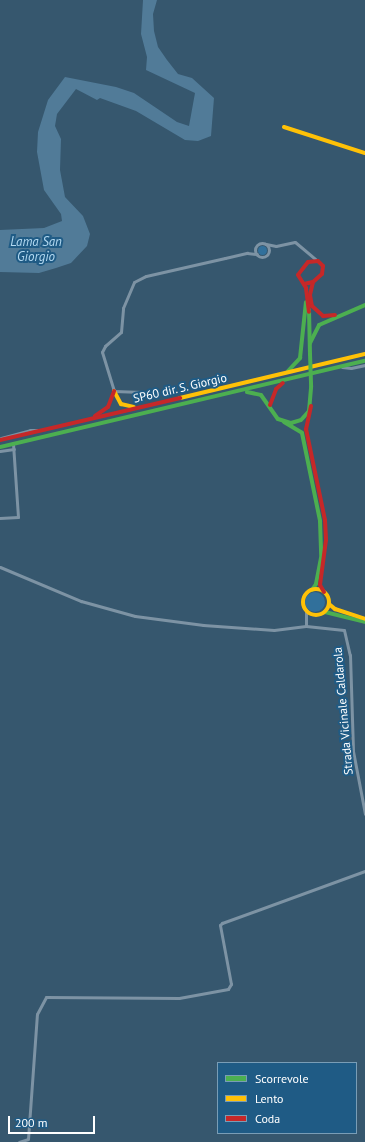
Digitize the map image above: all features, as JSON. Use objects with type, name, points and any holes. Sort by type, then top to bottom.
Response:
[{"type":"main road","points":[[284,127],[365,153]]},
{"type":"main road","points":[[309,312],[313,282],[323,270],[318,261],[308,262],[298,275],[304,284],[307,293],[309,312],[311,406],[306,429],[325,520],[326,540],[320,585],[329,604],[335,609],[365,619]]},
{"type":"main road","points":[[304,284],[313,282]]},
{"type":"main road","points":[[278,375],[294,368],[300,358],[307,293]]},
{"type":"main road","points":[[310,301],[314,309],[323,316],[345,313]]},
{"type":"main road","points":[[310,343],[316,328],[345,313],[365,305]]},
{"type":"main road","name":"SP60 dir. S. Giorgio","points":[[0,439],[162,403],[365,354]]},
{"type":"main road","points":[[0,447],[365,361]]},
{"type":"main road","points":[[270,406],[276,389],[292,379]]},
{"type":"main road","points":[[114,390],[119,401],[125,406],[162,403]]},
{"type":"main road","points":[[74,423],[102,412],[112,401],[114,390]]},
{"type":"main road","points":[[213,397],[253,391],[264,398],[270,406],[274,416],[302,433],[320,521],[321,558],[316,584],[303,599],[306,612],[312,615],[325,612],[365,622]]},
{"type":"main road","points":[[284,422],[301,420],[311,406]]},
{"type":"main road","points":[[312,590],[324,592]]},
{"type":"main road","points":[[325,612],[329,604]]},
{"type":"street","points":[[142,392],[114,390],[103,349],[119,335],[123,308],[137,279],[247,253],[262,256],[276,246],[295,242],[318,261]]},
{"type":"street","points":[[247,253],[261,243],[276,246]]},
{"type":"street","points":[[266,244],[268,251]]},
{"type":"street","points":[[256,246],[257,254]]},
{"type":"street","points":[[306,251],[309,257],[308,262]]},
{"type":"street","points":[[342,367],[351,368],[365,365]]},
{"type":"street","points":[[0,518],[18,517],[13,443]]},
{"type":"street","points":[[0,451],[14,449]]},
{"type":"street","points":[[0,567],[81,601],[135,616],[203,625],[274,630],[306,626],[308,618],[306,612]]},
{"type":"street","points":[[308,618],[312,615]]},
{"type":"street","name":"Strada Vicinale Caldarola","points":[[306,626],[344,630],[350,655],[353,751],[365,814]]},
{"type":"street","points":[[19,1142],[28,1139],[37,1014],[46,996],[179,998],[228,990],[231,984],[220,925],[222,923],[365,872]]},
{"type":"shaded area","points":[[262,245],[267,250],[262,255],[257,250]]},
{"type":"shaded area","points":[[315,592],[322,595],[325,602],[322,609],[315,612],[308,609],[305,602],[308,595]]},
{"type":"water","name":"Lama San Giorgio","points":[[143,0],[157,0],[153,14],[154,31],[158,47],[167,60],[178,74],[192,78],[214,98],[211,136],[198,141],[185,140],[136,111],[100,98],[97,100],[76,89],[57,114],[55,126],[61,139],[60,170],[65,197],[83,216],[90,234],[87,246],[71,263],[56,268],[39,273],[0,272],[0,230],[44,228],[62,221],[61,214],[44,190],[37,152],[38,132],[48,100],[65,77],[116,87],[134,93],[177,122],[189,126],[195,93],[146,70],[147,57],[141,34]]},
{"type":"traffic: fast","points":[[288,371],[300,358],[306,302]]},
{"type":"traffic: fast","points":[[310,343],[319,325],[365,305]]},
{"type":"traffic: fast","points":[[309,310],[310,354]]},
{"type":"traffic: fast","points":[[310,354],[311,387]]},
{"type":"traffic: fast","points":[[0,447],[365,361]]},
{"type":"traffic: fast","points":[[247,392],[261,395],[278,419],[291,423],[301,420],[309,411],[311,387]]},
{"type":"traffic: fast","points":[[284,422],[302,433],[320,521],[321,558],[316,584],[312,590]]},
{"type":"traffic: fast","points":[[325,612],[365,622]]},
{"type":"traffic: slow","points":[[284,127],[365,153]]},
{"type":"traffic: slow","points":[[180,398],[365,354]]},
{"type":"traffic: slow","points":[[114,391],[121,404],[134,407]]},
{"type":"traffic: slow","points":[[316,589],[325,593],[329,602],[325,611],[316,615],[307,611],[303,602],[307,593],[316,589]]},
{"type":"traffic: slow","points":[[329,604],[335,609],[365,619]]},
{"type":"traffic: jam","points":[[304,284],[313,282],[322,274],[323,266],[318,261],[308,262],[298,275],[306,288],[309,312]]},
{"type":"traffic: jam","points":[[313,282],[310,295],[312,306],[323,316],[335,315]]},
{"type":"traffic: jam","points":[[270,405],[276,389],[283,383]]},
{"type":"traffic: jam","points":[[95,416],[108,407],[114,391]]},
{"type":"traffic: jam","points":[[0,440],[180,398]]},
{"type":"traffic: jam","points":[[311,406],[306,429],[325,520],[326,540],[320,585],[324,592]]}]
